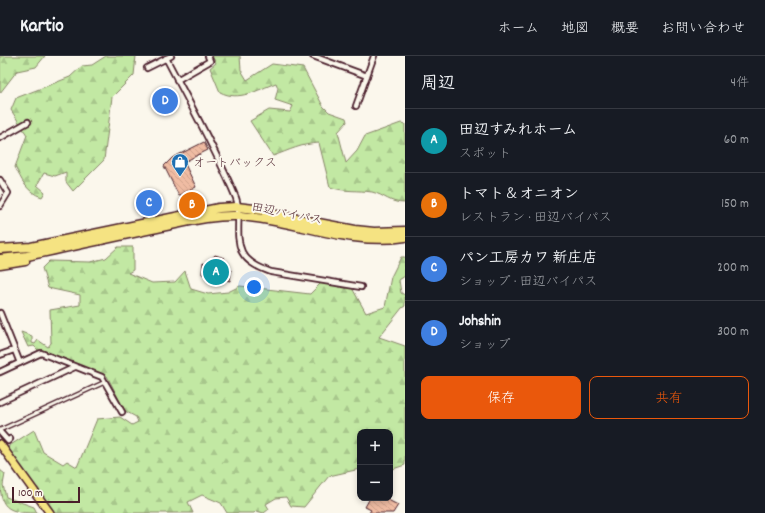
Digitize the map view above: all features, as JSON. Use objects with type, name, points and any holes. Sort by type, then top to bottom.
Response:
[{"type":"highway","name":"田辺バイパス","points":[[0,253],[36,250],[199,220],[268,211],[299,219],[355,230],[374,232],[405,231]]},
{"type":"highway","points":[[0,249],[31,247],[195,212],[237,214]]},
{"type":"highway","name":"田辺バイパス","points":[[237,214],[363,238],[405,237]]},
{"type":"highway","points":[[0,265],[215,222],[237,214]]},
{"type":"highway","name":"田辺バイパス","points":[[0,259],[27,256],[129,232]]},
{"type":"main road","points":[[0,444],[50,513]]},
{"type":"street","points":[[178,80],[210,61],[208,56]]},
{"type":"street","points":[[313,56],[367,76]]},
{"type":"street","points":[[356,106],[374,56]]},
{"type":"street","points":[[147,68],[169,57],[178,80],[237,200],[238,240],[242,251],[250,263],[262,269],[283,275],[306,277],[361,287]]},
{"type":"street","points":[[0,138],[28,122]]},
{"type":"street","points":[[0,180],[8,193],[0,206]]},
{"type":"street","points":[[0,313],[20,363]]},
{"type":"street","points":[[0,355],[14,350]]},
{"type":"street","points":[[0,372],[40,353],[95,373],[102,377],[112,398],[122,412]]},
{"type":"street","points":[[0,402],[75,366]]},
{"type":"street","points":[[0,431],[5,440],[8,441],[10,439]]},
{"type":"lane","points":[[0,431],[105,382]]},
{"type":"green space","points":[[0,56],[45,56],[36,67],[17,71],[0,93]]},
{"type":"green space","points":[[106,56],[136,56],[134,75],[112,97],[104,160],[73,191],[66,182],[66,172],[55,176],[44,173],[37,185],[45,192],[42,197],[37,195],[28,189],[15,167],[27,135],[11,110],[16,98],[70,77],[82,66],[92,65]]},
{"type":"green space","points":[[212,56],[240,56],[241,70],[247,80],[272,64],[303,68],[323,106],[329,112],[346,118],[347,122],[338,132],[346,163],[357,151],[365,136],[401,123],[405,124],[405,203],[395,202],[372,192],[335,189],[330,187],[319,143],[301,146],[273,156],[250,121],[269,110],[290,112],[293,106],[275,100],[278,88],[276,83],[248,94],[234,96],[220,92],[210,68],[216,63]]},
{"type":"green space","points":[[118,247],[133,247],[133,270],[128,273],[152,283],[175,282],[185,271],[191,289],[208,294],[228,292],[240,286],[310,294],[322,282],[352,288],[366,313],[385,307],[391,277],[401,257],[405,257],[405,276],[399,280],[401,293],[405,295],[405,306],[379,337],[405,346],[405,465],[393,469],[393,429],[357,429],[357,470],[329,476],[304,507],[291,506],[286,497],[276,498],[266,504],[269,509],[264,513],[256,511],[254,513],[227,513],[221,503],[202,495],[188,502],[193,513],[52,513],[6,448],[34,430],[43,452],[63,464],[67,461],[77,467],[97,419],[120,417],[132,425],[138,422],[136,417],[125,411],[107,376],[39,351],[34,346],[28,347],[21,332],[32,336],[32,343],[35,344],[38,340],[48,347],[51,343],[50,310],[80,305],[80,295],[48,288],[42,268],[49,261],[90,262],[106,258]]},
{"type":"green space","points":[[0,470],[5,474],[3,485],[6,497],[34,507],[37,513],[16,511],[9,508],[5,504],[2,499]]},
{"type":"building","name":"オートバックス","points":[[204,142],[208,150],[184,162],[196,187],[179,196],[164,166],[172,158]]},
{"type":"building","points":[[195,196],[200,206],[184,210],[184,199]]},
{"type":"building","points":[[215,255],[224,258],[228,269],[231,270],[230,281],[202,274],[203,263],[206,264]]},
{"type":"building","points":[[368,501],[390,501],[398,505],[393,513],[369,513],[371,510],[365,507]]},
{"type":"place","name":"Johshin","points":[[165,101]]},
{"type":"place","name":"オートバックス","points":[[180,177]]},
{"type":"place","name":"パン工房カワ 新庄店","points":[[149,203]]},
{"type":"place","name":"トマト＆オニオン","points":[[192,205]]},
{"type":"place","name":"田辺すみれホーム","points":[[216,272]]}]
